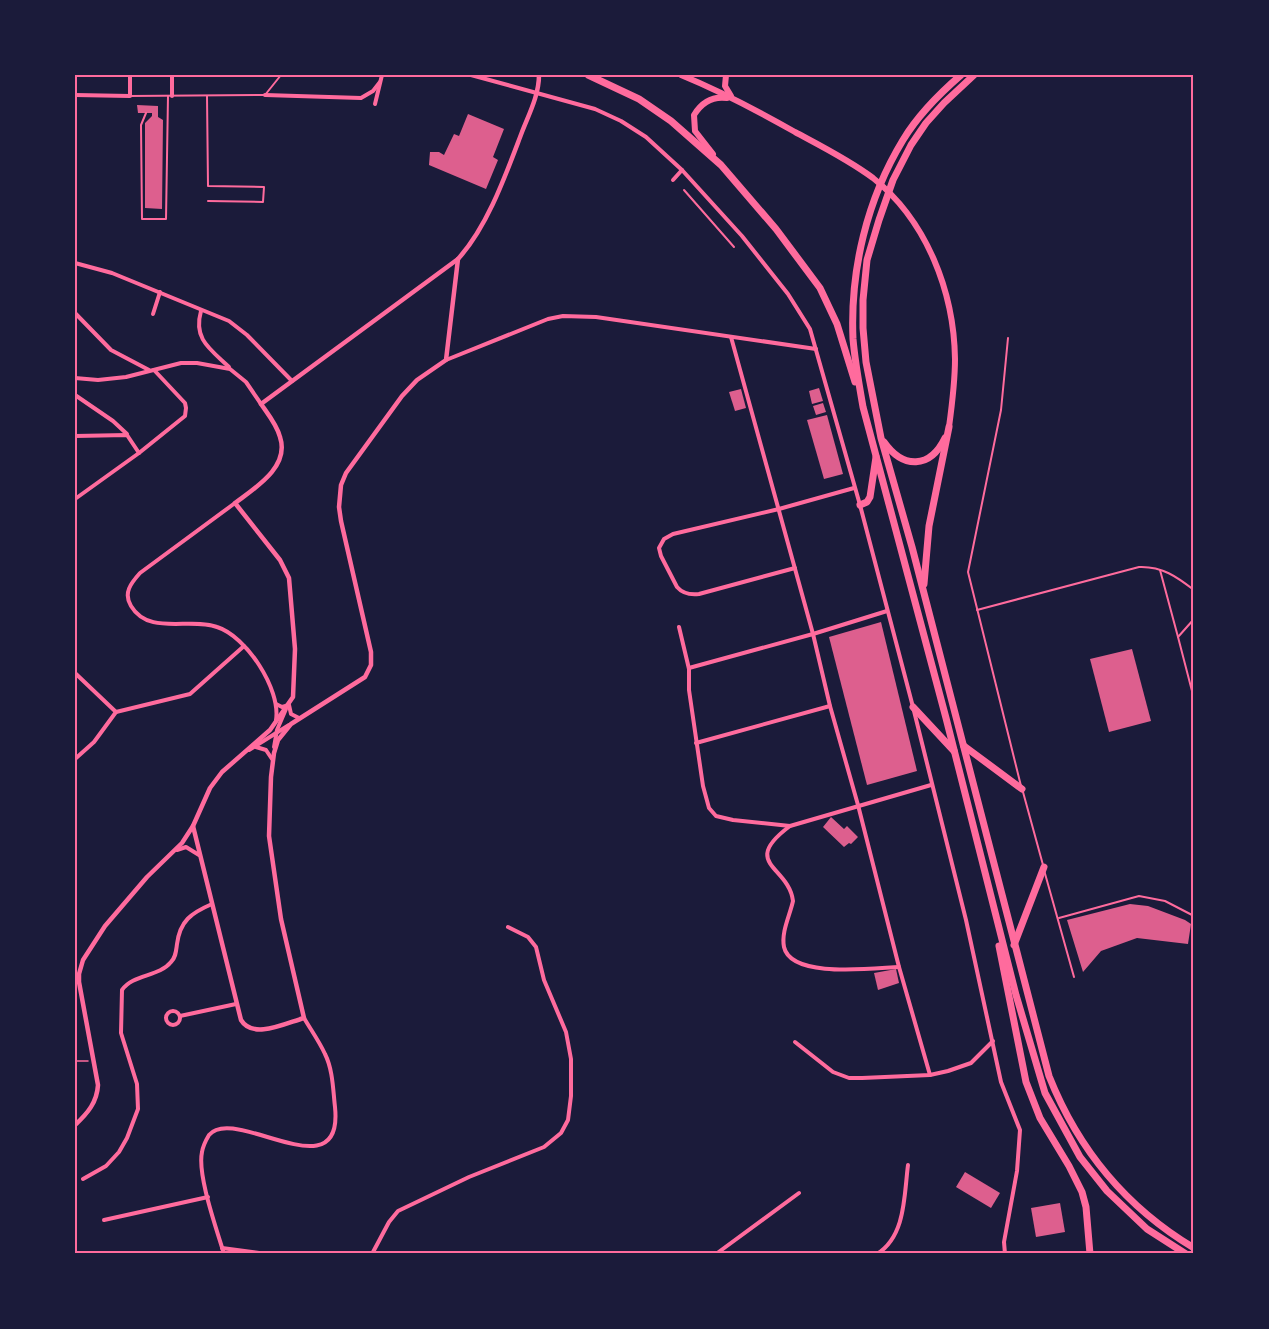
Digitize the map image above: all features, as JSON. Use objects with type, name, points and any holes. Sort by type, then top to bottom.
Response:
[{"type":"highway","points":[[588,75],[639,99],[671,121],[721,165],[776,229],[820,288],[840,331],[877,454],[1016,995],[1039,1076],[1057,1118],[1080,1157],[1107,1191],[1147,1228],[1186,1254]]},
{"type":"highway","points":[[863,407],[855,355],[853,306],[864,234],[886,172],[903,139],[937,97],[961,75]]},
{"type":"highway","points":[[974,75],[944,103],[911,145],[893,180],[867,260],[863,300],[866,362],[881,438],[1046,1066],[1056,1094],[1077,1134],[1110,1179],[1136,1206],[1164,1229],[1194,1248]]},
{"type":"highway","points":[[881,438],[898,457],[905,461],[916,462],[933,455],[942,444],[949,427]]},
{"type":"highway","points":[[924,596],[924,566],[929,526],[949,427]]},
{"type":"highway","points":[[860,505],[867,502],[870,497],[877,454]]},
{"type":"highway","points":[[913,707],[955,752]]},
{"type":"highway","points":[[963,746],[1022,789]]},
{"type":"highway","points":[[1014,945],[1044,867]]},
{"type":"highway","points":[[988,882],[1018,1050],[1026,1082],[1040,1118],[1082,1192],[1086,1207],[1090,1254]]},
{"type":"main road","points":[[681,75],[734,99],[862,170],[904,209],[922,236],[934,262],[944,287],[951,317],[955,361],[949,427]]},
{"type":"main road","points":[[726,75],[725,86],[734,99]]},
{"type":"main road","points":[[721,165],[695,131],[693,120],[697,110],[708,100],[720,97],[734,99]]},
{"type":"street","points":[[75,95],[130,96],[130,75]]},
{"type":"street","points":[[170,96],[172,75]]},
{"type":"street","points":[[375,104],[382,75]]},
{"type":"street","points":[[471,75],[578,104],[621,121],[656,145],[742,236],[805,319],[816,349],[860,505],[913,707],[966,920],[997,1067],[1005,1096],[1021,1135],[1005,1238],[1005,1254]]},
{"type":"street","points":[[261,404],[458,259],[475,237],[507,172],[537,93],[539,75]]},
{"type":"street","points":[[265,95],[361,98],[373,91],[380,82]]},
{"type":"street","points":[[673,180],[682,170]]},
{"type":"street","points":[[446,360],[458,259]]},
{"type":"street","points":[[75,262],[112,273],[235,324],[292,381]]},
{"type":"street","points":[[153,314],[160,292]]},
{"type":"street","points":[[201,311],[198,326],[200,336],[230,369],[246,382],[261,404],[281,438],[280,458],[269,475],[235,503],[147,567],[131,583],[128,598],[137,614],[149,621],[161,624],[207,624],[228,632],[244,646],[262,671],[276,703],[277,722]]},
{"type":"street","points":[[75,314],[111,350],[131,362],[152,370],[180,397],[186,412],[182,420],[75,499]]},
{"type":"street","points":[[243,753],[358,683],[368,674],[371,665],[369,644],[339,507],[340,490],[343,479],[382,421],[417,380],[446,360],[548,319],[563,316],[596,317],[816,349]]},
{"type":"street","points":[[732,337],[813,634],[898,967],[930,1075]]},
{"type":"street","points":[[75,378],[126,377],[189,362],[230,369]]},
{"type":"street","points":[[75,395],[113,421],[127,435],[139,453]]},
{"type":"street","points":[[75,436],[127,435]]},
{"type":"street","points":[[795,568],[699,594],[686,594],[677,587],[659,548],[664,539],[673,534],[779,509],[854,488]]},
{"type":"street","points":[[224,1254],[208,1197],[201,1158],[205,1142],[213,1131],[228,1128],[304,1145],[322,1145],[333,1136],[336,1116],[331,1074],[325,1054],[304,1018],[281,919],[268,826],[276,733],[294,691],[295,649],[289,578],[280,560],[235,503]]},
{"type":"street","points":[[689,669],[887,611]]},
{"type":"street","points":[[680,627],[689,669],[689,690],[703,786],[712,812],[722,818],[733,820],[789,826],[931,785]]},
{"type":"street","points":[[75,759],[94,742],[116,712],[190,694],[244,646]]},
{"type":"street","points":[[75,673],[116,712]]},
{"type":"street","points":[[276,703],[282,707],[288,706]]},
{"type":"street","points":[[288,706],[291,714],[298,719]]},
{"type":"street","points":[[75,1125],[96,1100],[98,1085],[79,974],[83,960],[105,926],[147,877],[176,850],[193,826],[203,801],[216,779],[260,740],[288,706]]},
{"type":"street","points":[[696,743],[830,706]]},
{"type":"street","points":[[273,760],[278,741],[291,724],[298,719]]},
{"type":"street","points":[[254,748],[259,747],[266,750],[273,760]]},
{"type":"street","points":[[193,826],[241,1020],[251,1029],[262,1029],[304,1018]]},
{"type":"street","points":[[789,826],[769,846],[767,857],[793,896],[794,901],[784,938],[789,957],[800,964],[816,968],[898,967]]},
{"type":"street","points":[[176,850],[183,847],[190,849],[196,852],[202,860]]},
{"type":"street","points":[[82,1179],[106,1166],[119,1152],[138,1108],[137,1084],[121,1033],[122,990],[128,983],[170,964],[175,955],[183,922],[195,911],[212,904]]},
{"type":"street","points":[[372,1254],[389,1221],[398,1211],[469,1177],[544,1147],[561,1133],[568,1120],[571,1096],[571,1059],[566,1032],[544,980],[536,946],[528,937],[508,927]]},
{"type":"street","points":[[180,1016],[236,1004]]},
{"type":"street","points":[[795,1042],[829,1070],[849,1078],[930,1075],[970,1063],[993,1041]]},
{"type":"street","points":[[877,1254],[890,1243],[899,1224],[908,1165]]},
{"type":"street","points":[[716,1254],[799,1193]]},
{"type":"street","points":[[104,1220],[208,1197]]},
{"type":"street","points":[[222,1248],[266,1254]]},
{"type":"lane","points":[[130,96],[265,95],[281,75]]},
{"type":"lane","points":[[146,113],[141,125],[142,219],[166,219],[170,96]]},
{"type":"lane","points":[[207,96],[208,186],[264,187],[263,202],[208,201]]},
{"type":"lane","points":[[684,190],[734,247]]},
{"type":"lane","points":[[1008,338],[1001,410],[969,563],[969,579],[1022,789],[1074,977]]},
{"type":"lane","points":[[977,610],[1132,568],[1148,566],[1172,574],[1194,590]]},
{"type":"lane","points":[[1160,569],[1192,691]]},
{"type":"lane","points":[[1178,637],[1194,619]]},
{"type":"lane","points":[[1059,918],[1139,896],[1165,901],[1194,916]]},
{"type":"path","points":[[75,1061],[95,1061]]},
{"type":"building","points":[[137,105],[158,106],[158,117],[163,120],[162,209],[145,208],[145,123],[152,113],[138,113]]},
{"type":"building","points":[[468,114],[504,129],[493,157],[498,160],[486,189],[429,165],[430,152],[439,152],[444,155],[454,134],[459,136]]},
{"type":"building","points":[[819,388],[823,401],[812,404],[809,391]]},
{"type":"building","points":[[741,389],[746,408],[735,411],[729,392]]},
{"type":"building","points":[[823,403],[826,412],[816,415],[813,406]]},
{"type":"building","points":[[827,415],[843,474],[824,479],[807,420]]},
{"type":"building","points":[[881,622],[917,771],[867,785],[829,637]]},
{"type":"building","points":[[1132,649],[1151,721],[1109,732],[1090,659]]},
{"type":"building","points":[[831,817],[844,829],[847,826],[858,837],[851,844],[844,847],[823,827]]},
{"type":"building","points":[[1130,904],[1148,906],[1191,924],[1188,944],[1137,938],[1101,951],[1083,972],[1067,920]]},
{"type":"building","points":[[896,969],[899,983],[878,990],[874,973]]},
{"type":"building","points":[[965,1172],[1000,1193],[991,1208],[956,1187]]},
{"type":"building","points":[[1060,1203],[1065,1232],[1036,1237],[1031,1208]]}]
